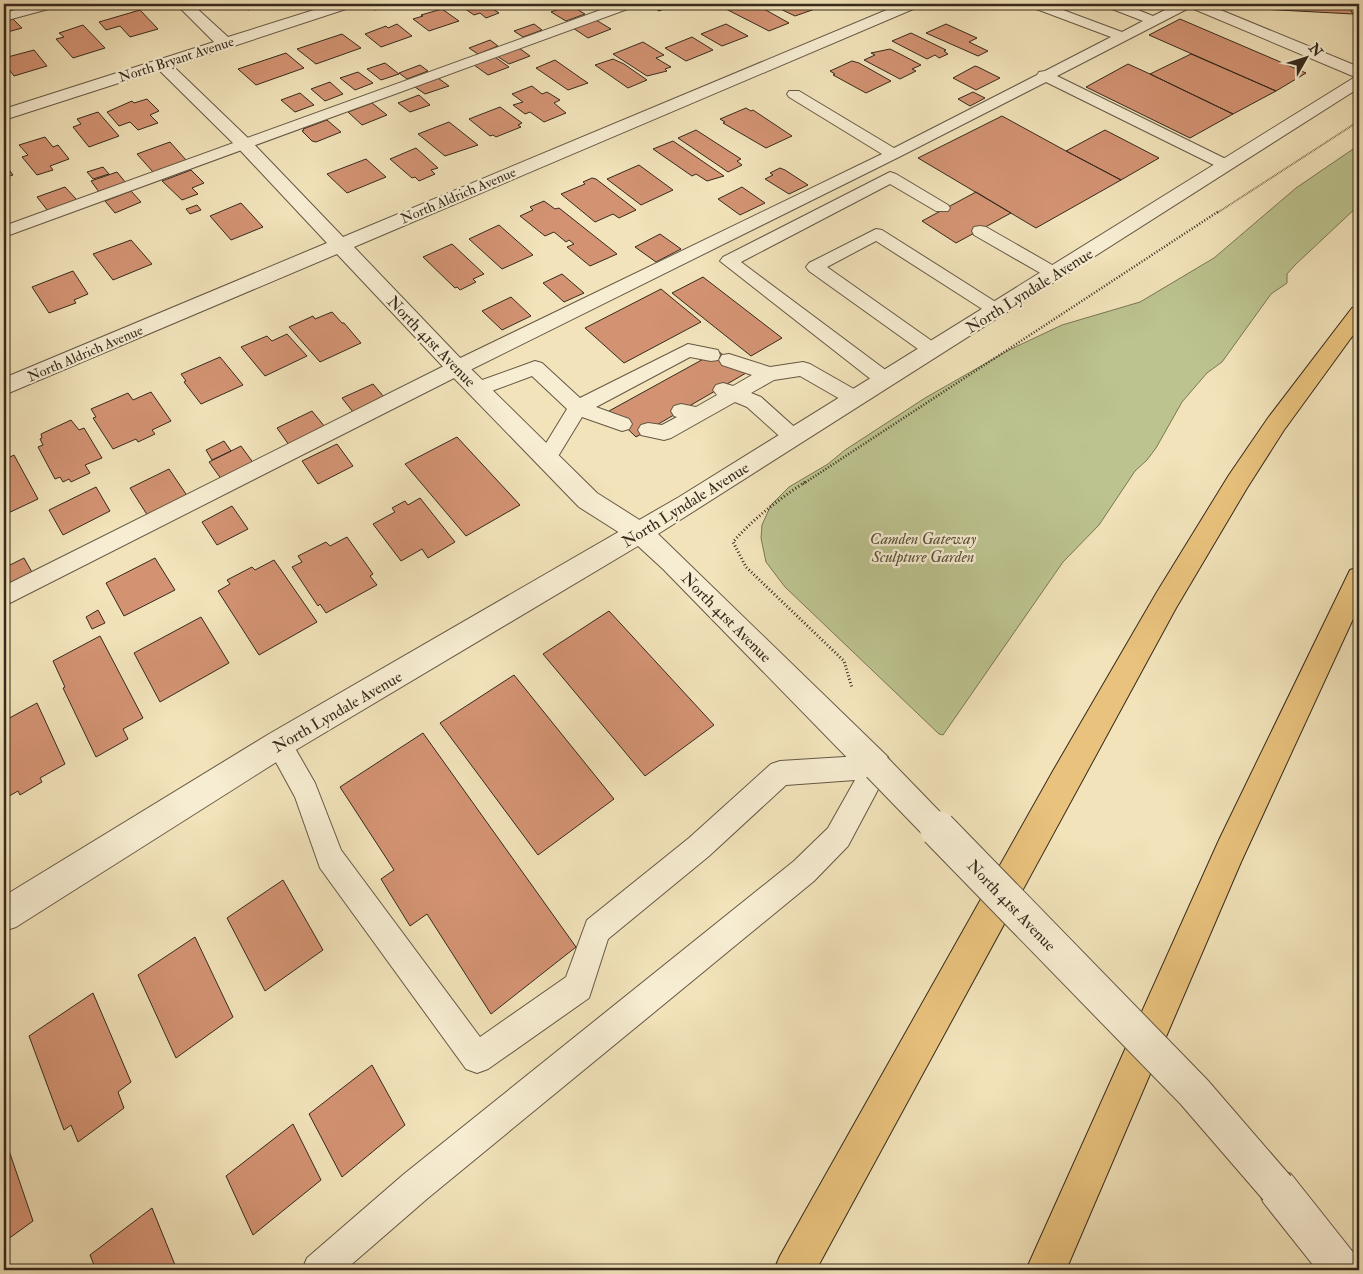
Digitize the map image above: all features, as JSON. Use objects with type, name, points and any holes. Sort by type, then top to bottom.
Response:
[{"type":"highway","points":[[794,1270],[1161,606],[1233,489],[1298,394],[1359,313]]},
{"type":"highway","points":[[1046,1270],[1230,851],[1359,578]]},
{"type":"street","points":[[183,4],[225,43]]},
{"type":"street","name":"North Bryant Avenue","points":[[4,115],[347,4]]},
{"type":"street","name":"North Aldrich Avenue","points":[[4,387],[912,4]]},
{"type":"street","points":[[1203,5],[1359,72]]},
{"type":"street","name":"North 41st Avenue","points":[[162,64],[244,144],[457,368],[588,500],[640,533],[672,562],[877,768],[1194,1092],[1277,1188],[1342,1270]]},
{"type":"street","name":"North Lyndale Avenue","points":[[4,915],[279,744],[640,533],[1055,274],[1359,81]]},
{"type":"lane","points":[[4,17],[51,4]]},
{"type":"lane","points":[[4,232],[628,4]]},
{"type":"lane","points":[[1036,4],[1121,36]]},
{"type":"lane","points":[[1112,4],[1154,21]]},
{"type":"lane","points":[[4,597],[457,368],[894,154],[1044,75],[1186,4]]},
{"type":"lane","points":[[1044,75],[1226,165]]},
{"type":"lane","points":[[794,94],[894,154]]},
{"type":"lane","points":[[884,379],[729,261],[890,177],[942,208]]},
{"type":"lane","points":[[980,231],[1055,274]]},
{"type":"lane","points":[[932,350],[815,268],[876,234],[996,310]]},
{"type":"lane","points":[[547,458],[578,408],[688,350],[720,357],[769,374]]},
{"type":"lane","points":[[654,367],[678,373]]},
{"type":"lane","points":[[478,389],[535,368],[578,408],[622,424]]},
{"type":"lane","points":[[648,430],[664,433],[690,412],[728,391],[769,374],[803,369],[854,398]]},
{"type":"lane","points":[[614,389],[638,395]]},
{"type":"lane","points":[[728,391],[754,402],[793,437]]},
{"type":"lane","points":[[279,744],[306,792],[330,858],[477,1058],[578,987],[597,930],[699,848],[780,773],[877,768]]},
{"type":"lane","points":[[319,1270],[416,1186],[804,871],[838,837],[877,768]]},
{"type":"path","points":[[844,661],[746,567],[733,542],[750,523],[780,498],[1254,188],[1359,122]]},
{"type":"green space","name":"Camden Gateway Sculpture Garden","points":[[1359,145],[1359,205],[1295,265],[1287,274],[1287,283],[1271,294],[1222,362],[1207,373],[1182,402],[1156,448],[1135,471],[1099,525],[1063,562],[943,735],[939,734],[785,587],[766,562],[761,538],[762,525],[771,505],[789,487],[828,464],[845,450],[925,398],[1009,350],[1062,325],[1140,302],[1214,258],[1296,188]]},
{"type":"building","points":[[241,4],[267,4],[248,10]]},
{"type":"building","points":[[458,4],[503,5],[493,9],[499,13],[486,18],[480,13],[474,15]]},
{"type":"building","points":[[659,4],[666,8],[659,11],[649,5]]},
{"type":"building","points":[[730,4],[755,4],[789,23],[769,31],[724,8],[732,5]]},
{"type":"building","points":[[770,4],[808,4],[815,9],[795,16]]},
{"type":"building","points":[[1258,4],[1347,4],[1353,14],[1260,9]]},
{"type":"building","points":[[570,5],[585,14],[566,21],[551,12]]},
{"type":"building","points":[[442,9],[459,21],[429,31],[413,19],[423,16],[421,15]]},
{"type":"building","points":[[140,10],[158,29],[130,37],[120,26],[106,30],[99,22]]},
{"type":"building","points":[[13,19],[22,28],[4,33],[4,22]]},
{"type":"building","points":[[1180,19],[1306,73],[1276,91],[1149,35]]},
{"type":"building","points":[[596,20],[611,29],[588,38],[573,28]]},
{"type":"building","points":[[397,24],[412,36],[381,47],[365,34],[386,26],[388,28]]},
{"type":"building","points":[[534,24],[542,30],[523,37],[514,31]]},
{"type":"building","points":[[726,24],[748,36],[722,46],[701,34]]},
{"type":"building","points":[[946,24],[977,38],[969,42],[988,51],[978,56],[926,33]]},
{"type":"building","points":[[83,25],[105,48],[73,58],[56,39],[64,37],[59,33]]},
{"type":"building","points":[[911,33],[946,50],[944,51],[948,54],[939,58],[935,55],[927,59],[892,41]]},
{"type":"building","points":[[342,34],[361,48],[316,64],[297,49]]},
{"type":"building","points":[[692,37],[713,50],[686,61],[665,48]]},
{"type":"building","points":[[490,40],[498,46],[478,54],[469,48]]},
{"type":"building","points":[[643,42],[664,55],[656,58],[671,67],[665,69],[667,71],[647,76],[613,54]]},
{"type":"building","points":[[519,48],[530,56],[509,64],[497,56]]},
{"type":"building","points":[[890,49],[921,65],[912,69],[916,71],[900,79],[864,60],[875,55],[871,53]]},
{"type":"building","points":[[34,50],[47,66],[14,76],[4,63],[4,58]]},
{"type":"building","points":[[286,53],[304,68],[256,85],[238,69]]},
{"type":"building","points":[[1191,54],[1276,91],[1233,114],[1150,74]]},
{"type":"building","points":[[495,57],[509,67],[488,75],[474,65]]},
{"type":"building","points":[[613,59],[624,64],[647,80],[628,88],[595,65]]},
{"type":"building","points":[[555,60],[588,83],[568,90],[536,68]]},
{"type":"building","points":[[852,61],[891,81],[866,93],[833,75],[835,74],[830,71]]},
{"type":"building","points":[[385,63],[399,74],[381,80],[367,69]]},
{"type":"building","points":[[1128,64],[1233,114],[1190,138],[1086,87]]},
{"type":"building","points":[[420,65],[428,71],[407,79],[399,73]]},
{"type":"building","points":[[975,66],[1000,78],[976,90],[953,78]]},
{"type":"building","points":[[358,72],[373,83],[355,90],[340,78]]},
{"type":"building","points":[[438,78],[449,86],[425,94],[415,87]]},
{"type":"building","points":[[330,82],[343,94],[325,101],[311,89]]},
{"type":"building","points":[[532,86],[542,94],[547,92],[560,100],[554,103],[566,113],[544,122],[530,112],[525,114],[513,105],[523,102],[512,94]]},
{"type":"building","points":[[973,92],[985,98],[970,106],[958,99]]},
{"type":"building","points":[[300,93],[314,105],[295,112],[281,100]]},
{"type":"building","points":[[419,95],[430,105],[410,112],[398,103]]},
{"type":"building","points":[[147,99],[159,111],[150,115],[158,123],[138,130],[130,122],[119,126],[107,112],[132,101],[134,103]]},
{"type":"building","points":[[372,103],[387,115],[362,125],[348,112]]},
{"type":"building","points":[[500,107],[522,123],[518,125],[521,127],[496,137],[490,136],[469,119]]},
{"type":"building","points":[[746,108],[751,111],[753,110],[792,136],[766,148],[723,123],[725,122],[720,119]]},
{"type":"building","points":[[98,112],[119,136],[89,147],[73,127],[81,124],[77,119]]},
{"type":"building","points":[[1002,116],[1121,180],[1036,228],[918,158]]},
{"type":"building","points":[[327,120],[341,132],[316,142],[312,141],[302,131],[303,129]]},
{"type":"building","points":[[449,122],[478,145],[445,156],[418,134]]},
{"type":"building","points":[[696,130],[741,159],[737,161],[742,165],[728,172],[678,138]]},
{"type":"building","points":[[1105,130],[1159,158],[1121,180],[1066,151]]},
{"type":"building","points":[[45,137],[53,147],[58,145],[69,159],[50,166],[53,170],[37,175],[22,157],[28,155],[19,145]]},
{"type":"building","points":[[673,141],[724,176],[707,181],[696,174],[692,176],[653,149]]},
{"type":"building","points":[[170,142],[186,160],[153,172],[137,154]]},
{"type":"building","points":[[416,148],[438,168],[431,170],[435,174],[419,181],[415,177],[412,178],[390,159]]},
{"type":"building","points":[[366,159],[386,177],[347,193],[327,174]]},
{"type":"building","points":[[4,163],[13,175],[4,178]]},
{"type":"building","points":[[639,165],[673,190],[641,205],[607,179]]},
{"type":"building","points":[[103,167],[109,174],[93,179],[87,172]]},
{"type":"building","points":[[780,168],[808,185],[789,194],[765,179],[773,175],[770,173]]},
{"type":"building","points":[[191,170],[204,183],[192,188],[198,194],[182,200],[162,181]]},
{"type":"building","points":[[117,172],[126,183],[99,192],[91,181]]},
{"type":"building","points":[[592,178],[596,179],[636,210],[619,218],[613,214],[595,222],[561,194],[585,184],[583,182]]},
{"type":"building","points":[[65,187],[77,200],[48,211],[37,197]]},
{"type":"building","points":[[742,187],[765,203],[740,215],[718,199]]},
{"type":"building","points":[[131,191],[141,202],[115,213],[105,201]]},
{"type":"building","points":[[976,192],[1011,213],[956,243],[922,221]]},
{"type":"building","points":[[544,201],[555,209],[559,208],[617,254],[590,266],[567,247],[574,244],[569,240],[566,242],[554,232],[545,236],[520,216],[533,210],[530,207]]},
{"type":"building","points":[[241,203],[263,227],[231,240],[210,216]]},
{"type":"building","points":[[197,205],[201,210],[190,214],[186,209]]},
{"type":"building","points":[[499,225],[533,255],[502,269],[469,239]]},
{"type":"building","points":[[660,234],[681,249],[656,262],[635,247]]},
{"type":"building","points":[[131,240],[152,264],[113,280],[93,254]]},
{"type":"building","points":[[452,244],[484,274],[473,279],[476,282],[460,290],[457,287],[455,288],[423,257]]},
{"type":"building","points":[[73,271],[88,294],[74,300],[76,303],[49,313],[32,287]]},
{"type":"building","points":[[562,274],[584,293],[564,302],[543,283]]},
{"type":"building","points":[[703,277],[782,338],[751,356],[672,293]]},
{"type":"building","points":[[661,289],[701,322],[624,363],[585,328]]},
{"type":"building","points":[[511,297],[531,316],[502,330],[482,311]]},
{"type":"building","points":[[332,312],[361,343],[320,362],[289,327],[313,316],[315,319]]},
{"type":"building","points":[[287,334],[307,356],[265,376],[241,347],[267,336],[272,341]]},
{"type":"building","points":[[718,351],[746,373],[636,437],[609,411]]},
{"type":"building","points":[[220,357],[243,385],[201,404],[184,382],[186,381],[181,374]]},
{"type":"building","points":[[373,384],[384,397],[353,412],[342,398]]},
{"type":"building","points":[[151,392],[171,421],[152,430],[155,434],[138,442],[136,439],[113,449],[93,418],[96,417],[91,409],[128,393],[133,400]]},
{"type":"building","points":[[312,411],[325,427],[289,445],[277,428]]},
{"type":"building","points":[[71,420],[79,430],[84,428],[102,458],[85,465],[90,473],[71,482],[69,479],[63,482],[60,477],[55,479],[38,447],[43,445],[40,439],[42,438],[41,434]]},
{"type":"building","points":[[457,437],[520,505],[466,536],[405,464]]},
{"type":"building","points":[[224,441],[231,451],[212,460],[206,450]]},
{"type":"building","points":[[337,444],[353,466],[318,484],[302,461]]},
{"type":"building","points":[[241,446],[254,464],[222,480],[209,462]]},
{"type":"building","points":[[14,455],[38,499],[4,515],[4,460]]},
{"type":"building","points":[[169,469],[188,497],[148,516],[130,488]]},
{"type":"building","points":[[96,487],[110,511],[63,535],[49,510]]},
{"type":"building","points":[[420,498],[455,542],[428,558],[422,549],[401,561],[373,524],[395,512],[392,508],[405,501],[408,505]]},
{"type":"building","points":[[232,506],[248,529],[217,545],[202,522]]},
{"type":"building","points":[[347,537],[373,574],[370,576],[377,585],[326,613],[320,604],[318,606],[292,567],[302,562],[298,556],[326,542],[330,546]]},
{"type":"building","points":[[24,558],[33,574],[4,589],[4,568]]},
{"type":"building","points":[[155,558],[175,590],[124,616],[106,583]]},
{"type":"building","points":[[274,560],[317,622],[259,655],[218,591],[230,584],[227,580],[252,567],[255,570]]},
{"type":"building","points":[[98,610],[105,623],[92,629],[86,617]]},
{"type":"building","points":[[609,611],[714,725],[645,776],[543,654]]},
{"type":"building","points":[[201,617],[229,663],[160,702],[134,653]]},
{"type":"building","points":[[100,636],[143,718],[123,729],[128,739],[96,757],[63,688],[65,687],[53,661]]},
{"type":"building","points":[[514,675],[614,799],[538,855],[440,723]]},
{"type":"building","points":[[37,703],[65,764],[40,778],[42,782],[20,795],[18,791],[4,799],[4,721]]},
{"type":"building","points":[[423,733],[576,947],[491,1014],[427,914],[410,926],[381,879],[394,870],[340,787]]},
{"type":"building","points":[[283,880],[323,950],[265,991],[227,918]]},
{"type":"building","points":[[195,937],[233,1017],[176,1058],[138,975]]},
{"type":"building","points":[[93,993],[131,1082],[118,1092],[124,1108],[78,1142],[71,1125],[64,1130],[29,1036]]},
{"type":"building","points":[[372,1065],[405,1125],[342,1177],[309,1114]]},
{"type":"building","points":[[293,1124],[321,1180],[253,1235],[226,1176]]},
{"type":"building","points":[[4,1136],[33,1221],[4,1242]]},
{"type":"building","points":[[152,1208],[177,1270],[96,1270],[90,1255]]}]
